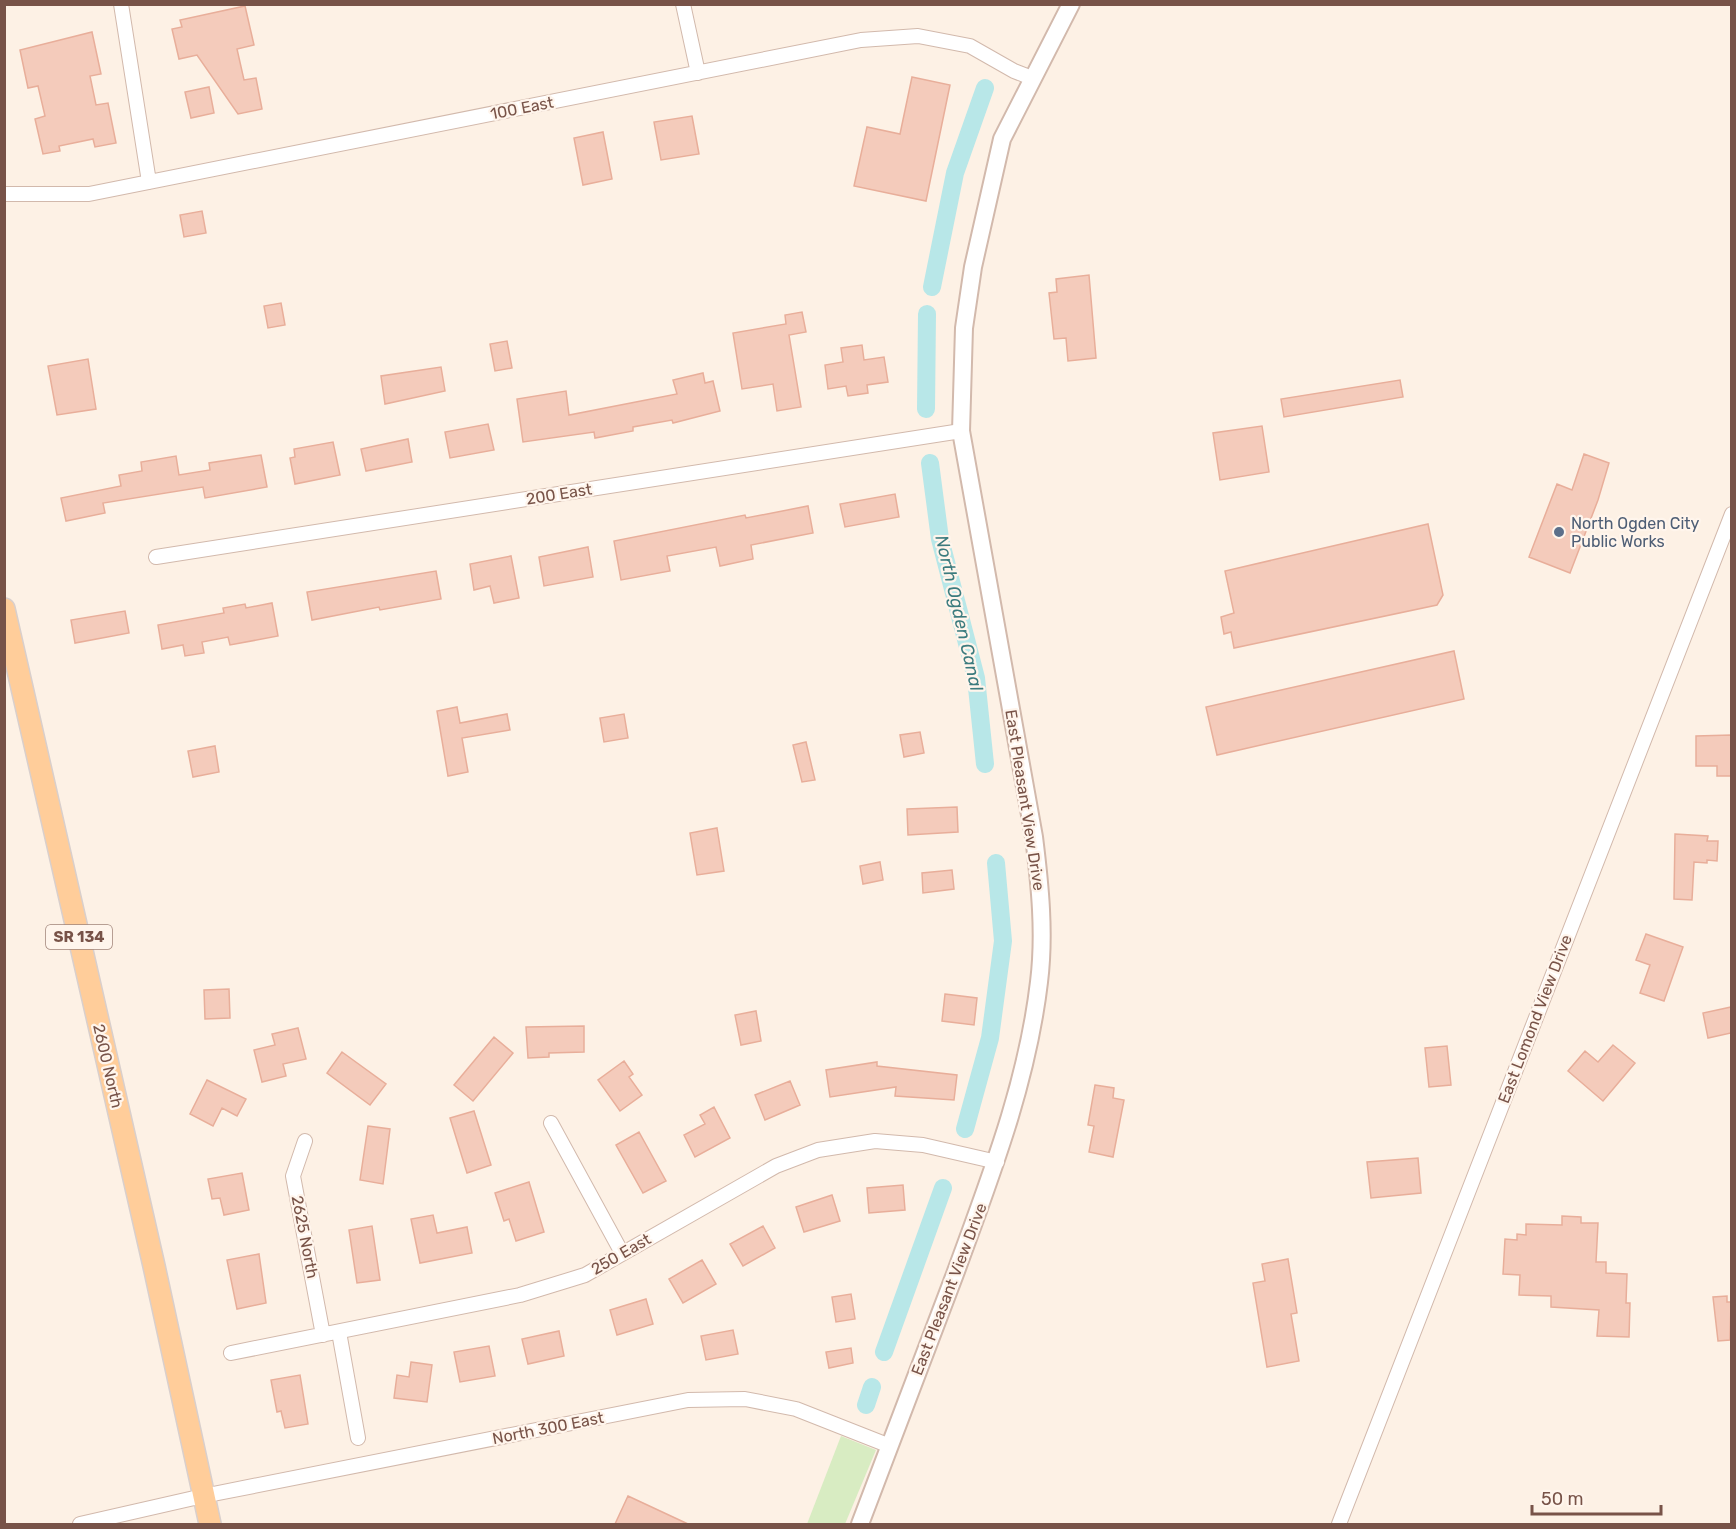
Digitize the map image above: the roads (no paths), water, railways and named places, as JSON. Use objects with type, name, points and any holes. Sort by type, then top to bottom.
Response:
[{"type":"main road","name":"2600 North","points":[[4,609],[154,1266],[210,1524]]},
{"type":"street","points":[[121,4],[149,182]]},
{"type":"street","points":[[683,4],[698,73]]},
{"type":"street","name":"East Pleasant View Drive","points":[[860,1524],[997,1162],[1023,1074],[1040,981],[1042,933],[1040,889],[1026,788],[961,431],[964,328],[973,267],[1002,139],[1071,4]]},
{"type":"street","name":"100 East","points":[[4,194],[89,195],[861,40],[918,36],[970,46],[1014,71],[1032,78]]},
{"type":"street","name":"200 East","points":[[156,557],[961,431]]},
{"type":"street","name":"East Lomond View Drive","points":[[1339,1524],[1731,514]]},
{"type":"street","points":[[551,1123],[622,1253]]},
{"type":"street","name":"250 East","points":[[231,1353],[520,1295],[585,1275],[776,1166],[818,1150],[875,1140],[923,1145],[997,1162]]},
{"type":"street","name":"2625 North","points":[[305,1141],[293,1176],[323,1335]]},
{"type":"street","points":[[339,1332],[358,1438]]},
{"type":"street","name":"North 300 East","points":[[80,1524],[203,1496],[688,1400],[745,1399],[796,1409],[890,1446]]},
{"type":"waterway","name":"North Ogden Canal","points":[[932,287],[955,173],[985,88]]},
{"type":"waterway","name":"North Ogden Canal","points":[[926,409],[927,314]]},
{"type":"waterway","name":"North Ogden Canal","points":[[930,463],[940,539],[976,678],[985,764]]},
{"type":"waterway","name":"North Ogden Canal","points":[[965,1129],[990,1038],[1003,941],[996,863]]},
{"type":"waterway","name":"North Ogden Canal","points":[[884,1352],[943,1188]]},
{"type":"waterway","name":"North Ogden Canal","points":[[866,1405],[872,1387]]},
{"type":"place","name":"North Ogden City Public Works","points":[[1559,532]]}]
